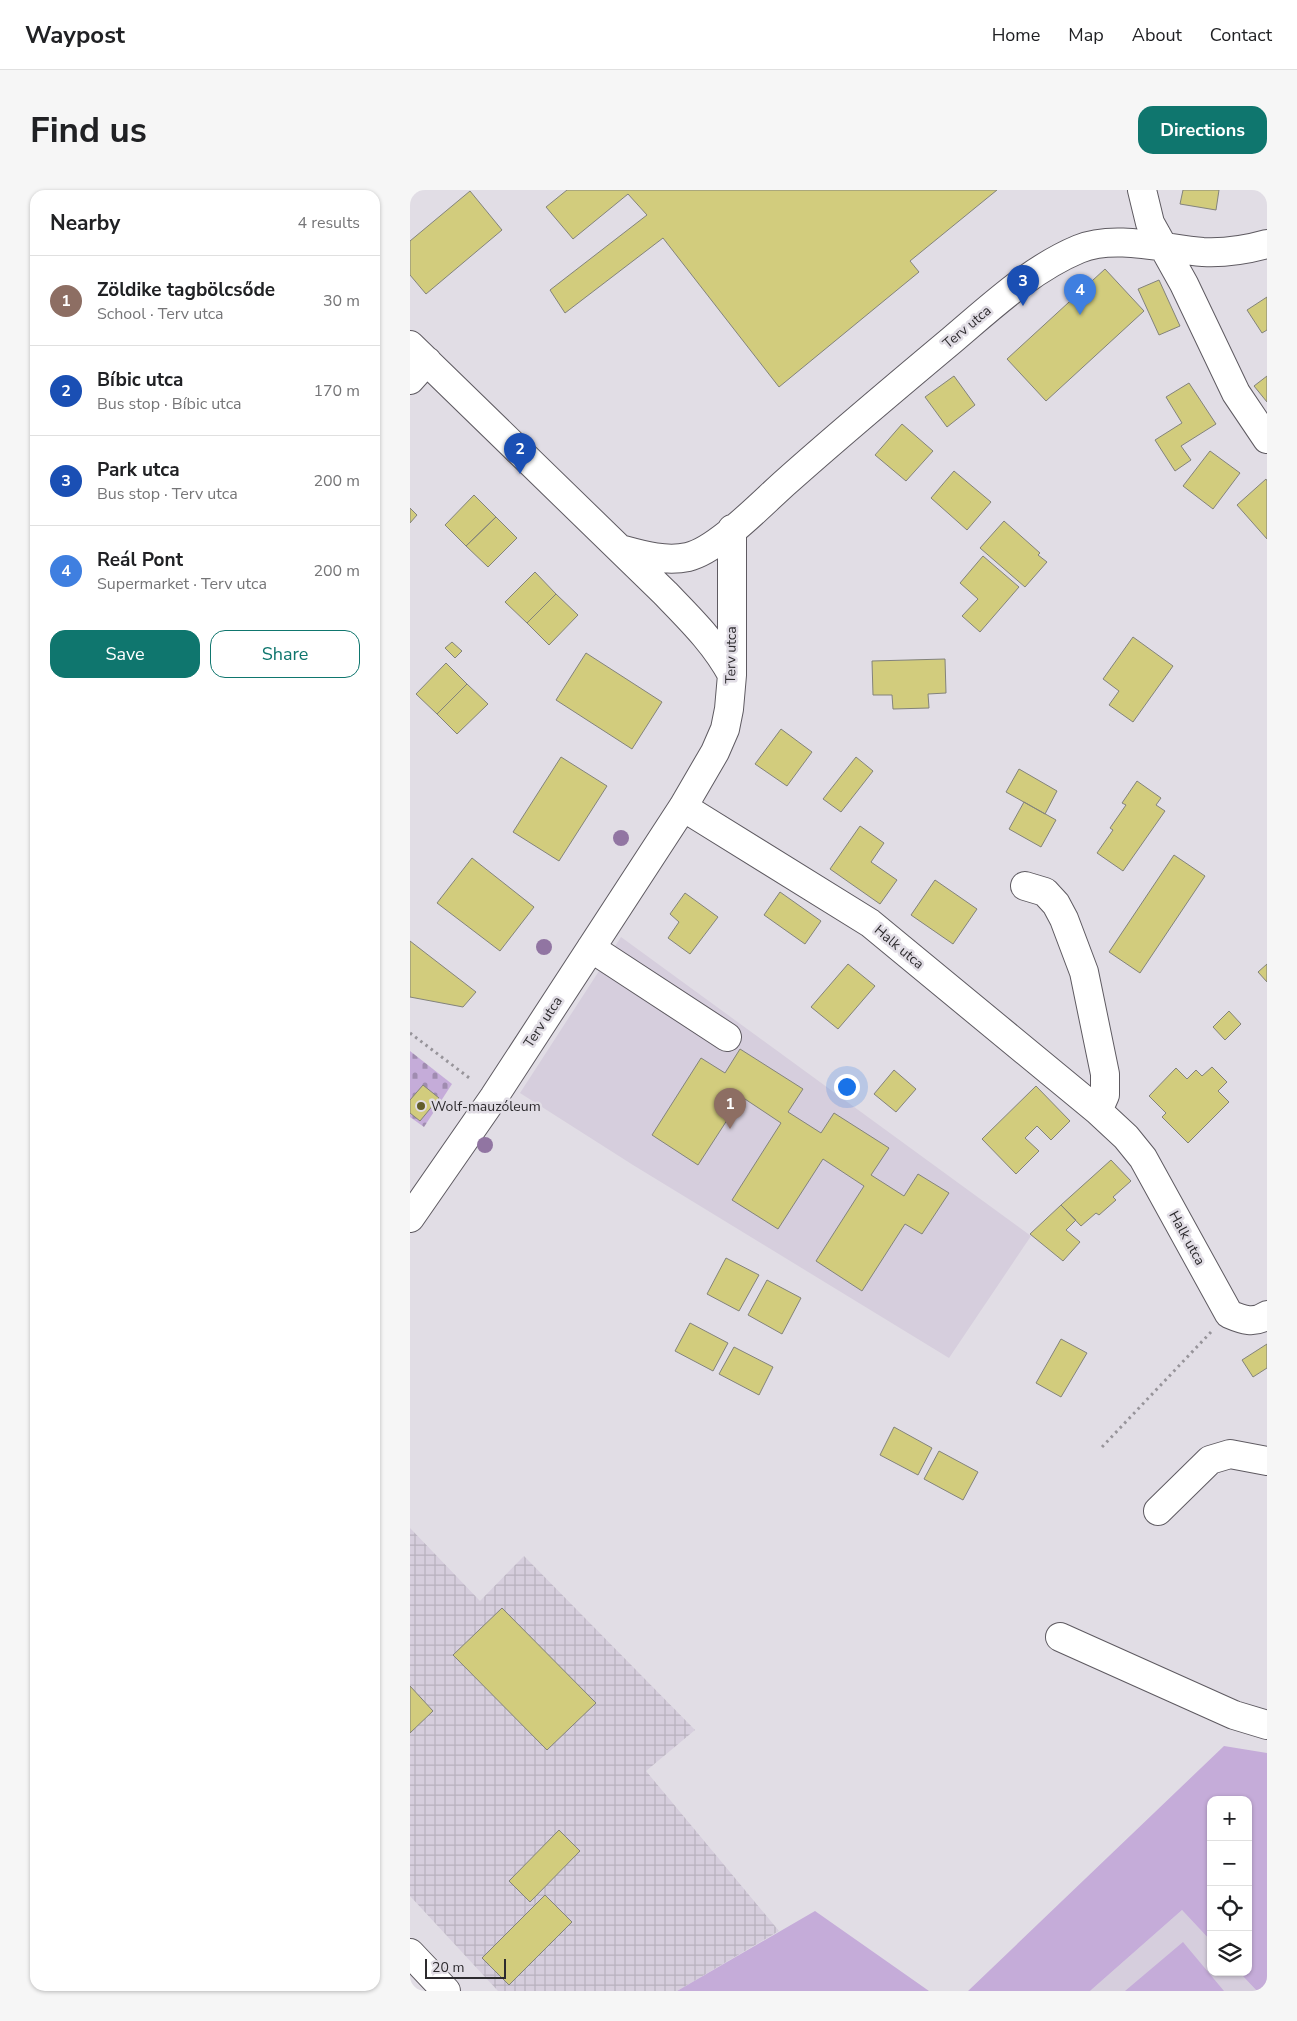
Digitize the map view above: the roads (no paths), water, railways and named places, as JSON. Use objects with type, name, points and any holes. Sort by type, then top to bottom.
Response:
[{"type":"street","points":[[1142,190],[1150,222],[1184,284],[1236,393],[1267,439]]},
{"type":"street","name":"Terv utca","points":[[410,1218],[494,1097],[683,807],[716,752],[725,729],[732,675],[732,529],[848,426],[992,307],[1054,261],[1080,248],[1100,243],[1121,242],[1206,252],[1241,251],[1267,244]]},
{"type":"street","points":[[416,362],[620,549],[706,635],[721,655],[732,675]]},
{"type":"street","points":[[620,549],[648,557],[688,556],[705,550],[732,529]]},
{"type":"street","name":"Halk utca","points":[[683,807],[870,923],[1098,1111],[1126,1137],[1143,1158],[1229,1314],[1241,1320],[1258,1321],[1267,1315]]},
{"type":"street","points":[[1024,886],[1045,892],[1056,904],[1064,919],[1084,972],[1105,1074],[1105,1095],[1098,1111]]},
{"type":"street","points":[[591,948],[726,1037]]},
{"type":"street","points":[[1158,1511],[1210,1460],[1230,1454],[1267,1462]]},
{"type":"street","points":[[1060,1637],[1234,1716],[1267,1726]]},
{"type":"street","points":[[410,1952],[446,1991]]},
{"type":"place","name":"Park utca","points":[[1023,306]]},
{"type":"place","name":"Reál Pont","points":[[1080,315]]},
{"type":"place","name":"Bíbic utca","points":[[520,474]]},
{"type":"place","name":"Wolf-mauzóleum","points":[[421,1106]]},
{"type":"place","name":"Zöldike tagbölcsőde","points":[[730,1129]]}]
